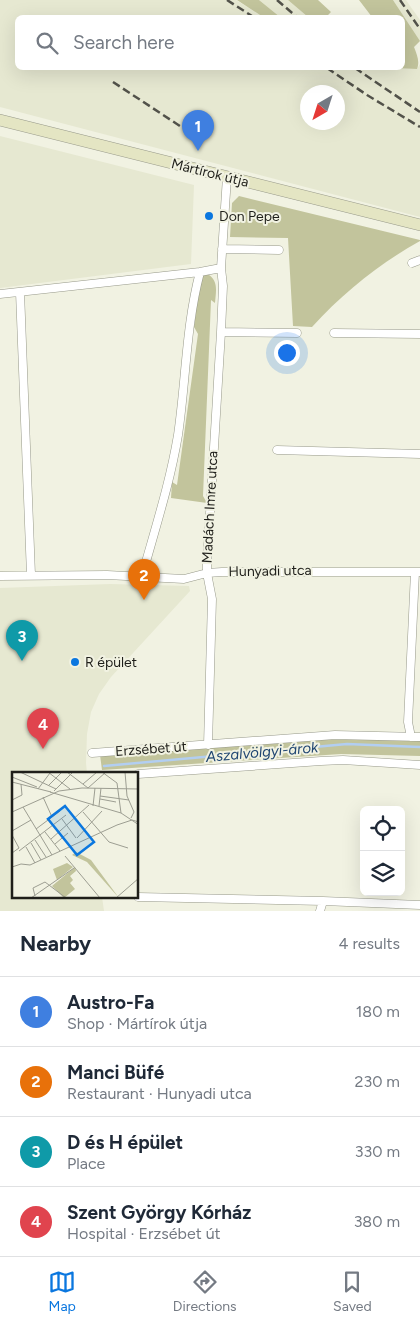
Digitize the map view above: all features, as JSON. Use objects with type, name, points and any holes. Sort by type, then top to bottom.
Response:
[{"type":"street","name":"Mártírok útja","points":[[0,120],[420,225]]},
{"type":"street","name":"Madách Imre utca","points":[[208,745],[212,599],[206,573],[221,332],[223,286],[221,268],[227,177]]},
{"type":"street","points":[[222,249],[279,250]]},
{"type":"street","points":[[0,294],[200,272],[221,268]]},
{"type":"street","points":[[142,576],[162,507],[178,434],[190,323],[200,272]]},
{"type":"street","points":[[20,292],[31,575]]},
{"type":"street","points":[[221,332],[297,333]]},
{"type":"street","points":[[334,333],[420,334]]},
{"type":"street","points":[[277,450],[420,454]]},
{"type":"street","name":"Hunyadi utca","points":[[0,576],[142,576],[184,579],[206,573],[280,571],[418,572]]},
{"type":"street","points":[[411,737],[408,722],[418,572]]},
{"type":"street","name":"Erzsébet út","points":[[92,753],[335,735],[420,737]]},
{"type":"street","name":"Erzsébet út","points":[[139,774],[321,760],[420,765]]},
{"type":"street","points":[[139,897],[420,904]]},
{"type":"street","points":[[320,911],[323,901]]},
{"type":"shaded area","points":[[0,0],[236,0],[260,15],[15,15],[15,70],[405,70],[417,69],[420,64],[420,217],[0,107]]},
{"type":"shaded area","points":[[259,0],[288,0],[306,15],[278,15]]},
{"type":"shaded area","points":[[393,0],[406,0],[420,20],[420,41],[405,18],[405,15],[403,15]]},
{"type":"shaded area","points":[[0,136],[194,185],[191,264],[0,288]]},
{"type":"shaded area","points":[[110,584],[189,586],[190,591],[111,677],[99,694],[91,712],[87,734],[87,772],[12,772],[12,898],[102,898],[104,911],[0,911],[0,588]]},
{"type":"green space","points":[[237,0],[259,0],[278,15],[260,15]]},
{"type":"green space","points":[[288,0],[318,0],[331,12],[328,15],[306,15]]},
{"type":"green space","points":[[359,0],[393,0],[403,15],[370,15]]},
{"type":"green space","points":[[405,18],[420,41],[414,47],[418,61],[417,69],[405,68]]},
{"type":"green space","points":[[239,196],[420,241],[390,259],[363,279],[312,327],[293,326],[288,238],[230,237],[232,203]]},
{"type":"green space","points":[[206,273],[215,282],[216,290],[215,303],[211,300],[203,496],[207,503],[171,498],[172,482],[177,485],[198,334],[194,327],[200,275]]},
{"type":"green space","points":[[338,736],[420,739],[420,756],[341,754],[102,770],[100,755]]},
{"type":"waterway","name":"Aszalvölgyi-árok","points":[[104,766],[347,744],[420,747]]},
{"type":"railway","points":[[227,0],[250,15]]},
{"type":"railway","points":[[277,0],[294,15]]},
{"type":"railway","points":[[400,0],[420,29]]},
{"type":"railway","points":[[330,70],[420,127]]},
{"type":"railway","points":[[358,70],[420,112]]},
{"type":"railway","points":[[113,82],[183,128]]},
{"type":"place","name":"Austro-Fa","points":[[198,151]]},
{"type":"place","name":"Don Pepe","points":[[209,216]]},
{"type":"place","name":"Manci Büfé","points":[[144,600]]},
{"type":"place","name":"D és H épület","points":[[22,661]]},
{"type":"place","name":"R épület","points":[[75,662]]},
{"type":"place","name":"Szent György Kórház","points":[[43,749]]}]
